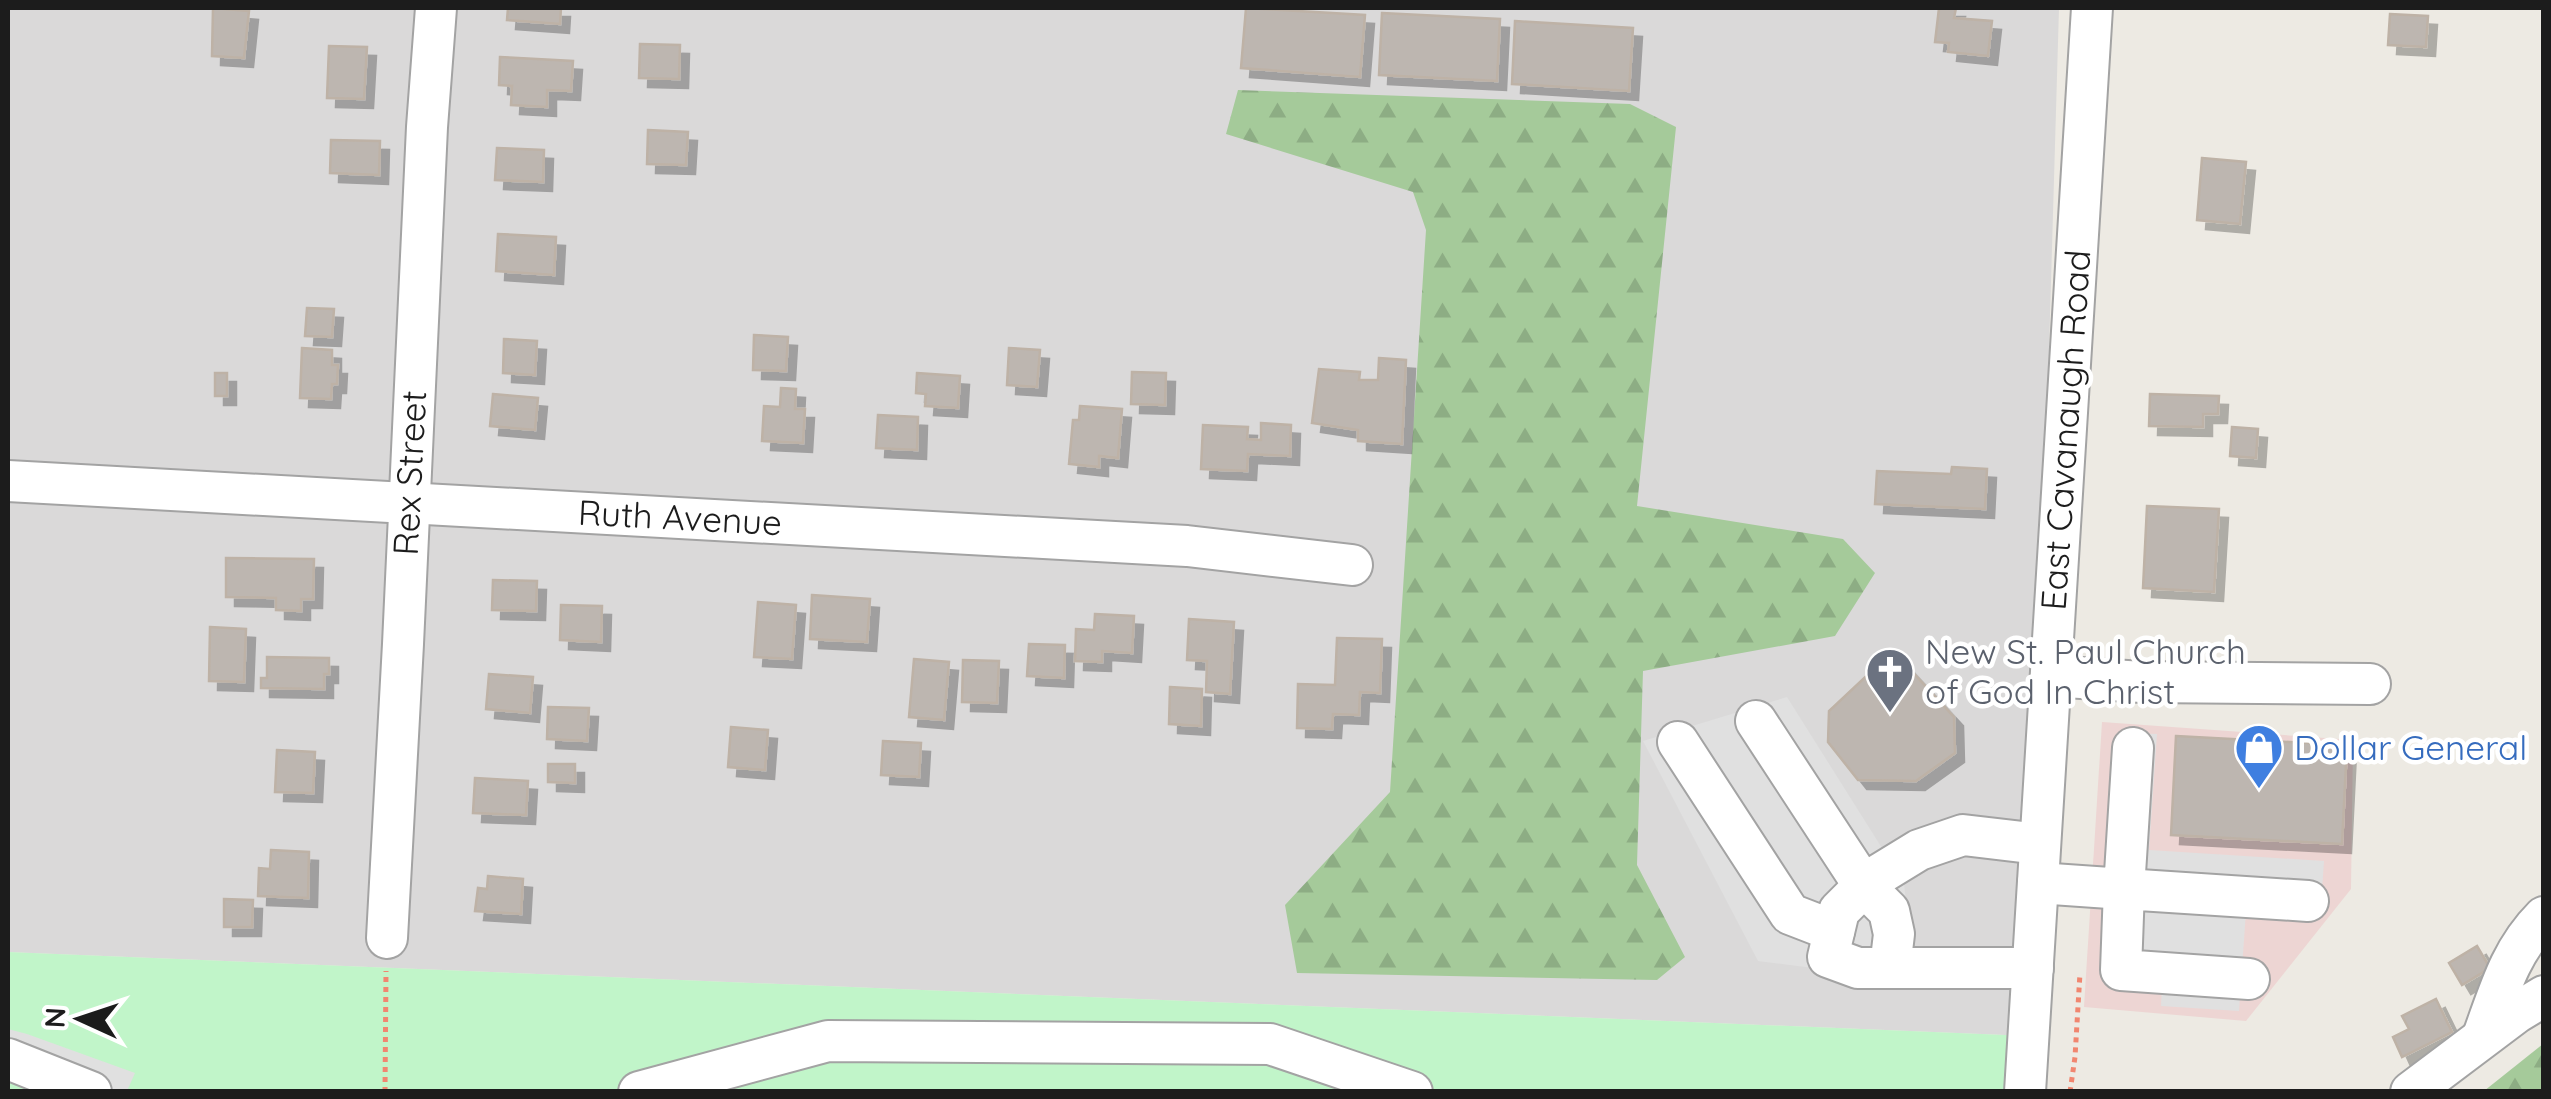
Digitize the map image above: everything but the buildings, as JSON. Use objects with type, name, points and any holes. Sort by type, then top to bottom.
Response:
[{"type":"street","name":"Rex Street","points":[[387,938],[436,8]]},
{"type":"street","name":"East Cavanaugh Road","points":[[2025,1092],[2092,8]]},
{"type":"street","name":"Ruth Avenue","points":[[8,480],[1187,546],[1352,565]]},
{"type":"street","points":[[2051,676],[2142,682],[2370,684]]},
{"type":"street","points":[[1756,720],[1864,886],[1889,912],[1894,934],[1890,968]]},
{"type":"street","points":[[1678,742],[1790,914],[1834,932]]},
{"type":"street","points":[[2132,748],[2121,970],[2249,979]]},
{"type":"street","points":[[2033,968],[1858,968],[1828,956],[1839,911],[1864,886],[1919,850],[1964,835],[2040,864],[2124,889],[2308,901]]},
{"type":"street","points":[[2484,1036],[2514,957],[2526,935],[2544,917]]},
{"type":"street","points":[[2411,1092],[2544,996]]},
{"type":"street","points":[[639,1092],[828,1041],[1270,1044],[1412,1092]]},
{"type":"street","points":[[8,1060],[91,1092]]},
{"type":"path","points":[[385,1092],[387,938]]},
{"type":"path","points":[[2070,1092],[2080,972]]},
{"type":"shaded area","points":[[8,8],[2059,8],[2029,1036],[8,952]]},
{"type":"shaded area","points":[[1787,697],[1904,883],[1915,981],[1758,961],[1643,741]]},
{"type":"shaded area","points":[[2102,722],[2353,740],[2351,889],[2246,1021],[2084,1007]]},
{"type":"shaded area","points":[[2126,733],[2157,734],[2149,850],[2324,861],[2321,905],[2246,911],[2239,1011],[2161,1006],[2162,984],[2110,981]]},
{"type":"shaded area","points":[[8,1029],[135,1073],[127,1091],[40,1091],[8,1078]]},
{"type":"green space","points":[[1238,90],[1630,104],[1676,127],[1637,506],[1843,539],[1875,573],[1835,636],[1643,671],[1637,865],[1685,957],[1657,980],[1297,973],[1285,905],[1390,792],[1426,230],[1413,192],[1226,134]]},
{"type":"green space","points":[[8,952],[2029,1036],[2027,1092],[8,1092]]},
{"type":"green space","points":[[2543,1044],[2543,1091],[2484,1091]]},
{"type":"place","name":"New St. Paul Church of God In Christ","points":[[1890,714]]},
{"type":"place","name":"Dollar General","points":[[2259,790]]}]
